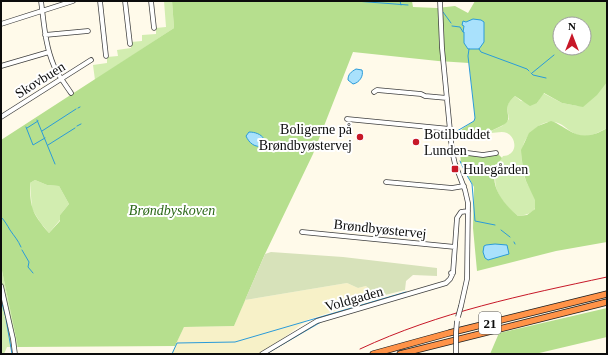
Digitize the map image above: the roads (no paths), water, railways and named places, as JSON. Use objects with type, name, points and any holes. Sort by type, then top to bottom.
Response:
[{"type":"highway","name":"21","points":[[373,354],[449,333],[607,294]]},
{"type":"highway","name":"21","points":[[400,354],[607,302]]},
{"type":"street","points":[[41,1],[45,35],[49,52],[54,66],[71,93]]},
{"type":"street","points":[[1,24],[73,1]]},
{"type":"street","points":[[100,1],[106,56]]},
{"type":"street","points":[[125,1],[130,44]]},
{"type":"street","points":[[151,1],[154,28]]},
{"type":"street","points":[[440,1],[442,48],[452,151],[468,203],[467,279],[465,294],[458,319],[456,353]]},
{"type":"street","points":[[45,35],[88,31]]},
{"type":"street","points":[[1,66],[49,52]]},
{"type":"street","name":"Skovbuen","points":[[1,117],[91,60]]},
{"type":"street","points":[[374,92],[377,90],[447,98]]},
{"type":"street","points":[[347,119],[450,129]]},
{"type":"street","points":[[452,151],[483,155],[496,153]]},
{"type":"street","points":[[386,182],[452,188],[464,186]]},
{"type":"street","points":[[455,247],[457,215],[461,212],[468,211]]},
{"type":"street","name":"Brøndbyøstervej","points":[[302,232],[455,247]]},
{"type":"street","name":"Voldgaden","points":[[262,354],[317,321],[446,283],[450,280],[455,247]]},
{"type":"street","points":[[1,286],[15,354]]},
{"type":"water","points":[[473,19],[484,22],[484,42],[479,49],[468,49],[464,43],[463,21],[466,22]]},
{"type":"water","points":[[356,69],[362,70],[362,77],[359,81],[353,84],[348,80],[348,78],[350,73]]},
{"type":"water","points":[[249,132],[253,132],[263,137],[263,146],[255,146],[249,141],[246,136]]},
{"type":"water","points":[[495,244],[507,245],[509,254],[488,260],[485,258],[483,252],[484,246]]},
{"type":"waterway","points":[[355,1],[408,5]]},
{"type":"waterway","points":[[400,1],[401,5]]},
{"type":"waterway","points":[[443,12],[451,23]]},
{"type":"waterway","points":[[452,26],[460,27],[463,32]]},
{"type":"waterway","points":[[456,137],[457,131],[474,121],[475,118],[468,56],[469,49]]},
{"type":"waterway","points":[[479,49],[481,52],[529,71]]},
{"type":"waterway","points":[[532,73],[553,56]]},
{"type":"waterway","points":[[531,73],[533,75],[546,78]]},
{"type":"waterway","points":[[42,131],[76,109]]},
{"type":"waterway","points":[[37,120],[55,164]]},
{"type":"waterway","points":[[27,128],[38,121]]},
{"type":"waterway","points":[[77,126],[81,124]]},
{"type":"waterway","points":[[26,127],[33,145],[45,138]]},
{"type":"waterway","points":[[48,145],[75,128]]},
{"type":"waterway","points":[[460,161],[472,184],[475,221],[495,225]]},
{"type":"waterway","points":[[1,217],[21,247]]},
{"type":"waterway","points":[[501,230],[510,237]]},
{"type":"waterway","points":[[22,250],[29,262],[28,267],[33,273]]},
{"type":"waterway","points":[[172,354],[177,343],[235,342],[406,292]]},
{"type":"waterway","points":[[1,300],[6,318]]},
{"type":"waterway","points":[[6,319],[12,354]]},
{"type":"waterway","points":[[266,354],[321,322]]},
{"type":"railway","points":[[360,349],[390,336],[451,315],[513,298],[607,277]]},
{"type":"place","name":"Boligerne på Brøndbyøstervej","points":[[360,137]]},
{"type":"place","name":"Botilbuddet Lunden","points":[[416,142]]},
{"type":"place","name":"Hulegården","points":[[455,169]]},
{"type":"park label","name":"Brøndbyskoven","points":[[172,210]]}]
